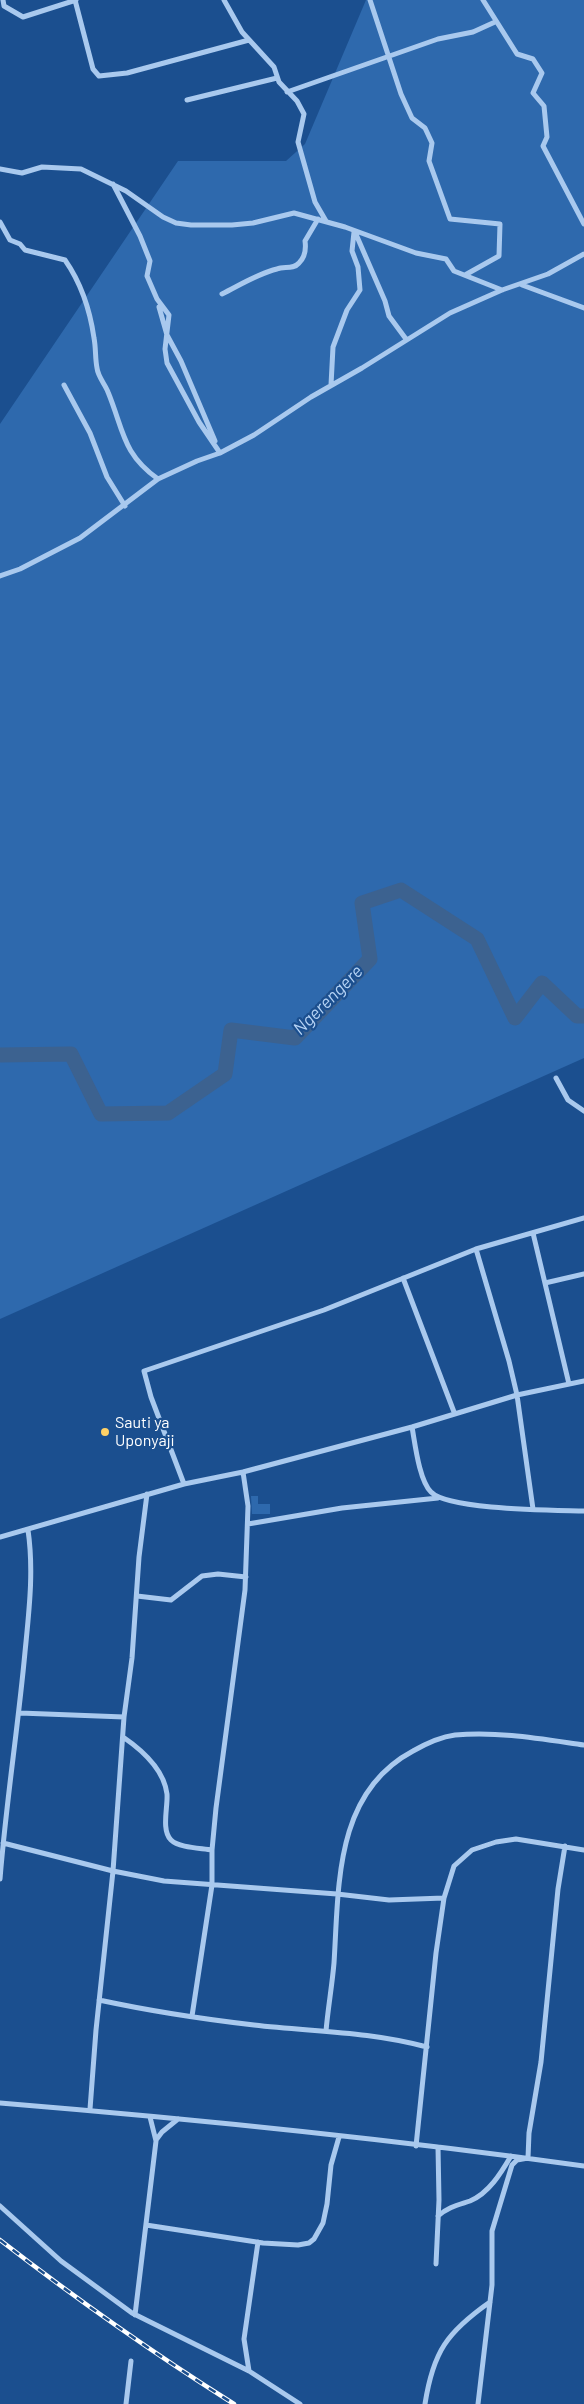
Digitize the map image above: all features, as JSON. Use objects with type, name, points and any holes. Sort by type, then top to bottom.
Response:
[{"type":"street","points":[[2,4],[24,17],[76,0],[92,69],[99,76],[127,73],[249,40]]},
{"type":"street","points":[[224,0],[249,40],[257,46],[274,67],[277,78],[287,92],[297,101],[304,114],[298,142],[315,202],[326,221]]},
{"type":"street","points":[[370,0],[386,45],[388,58],[412,118],[425,128],[432,143],[429,161],[450,219],[500,224],[498,256],[465,276]]},
{"type":"street","points":[[483,0],[495,22],[517,54],[533,60],[542,73],[533,93],[544,106],[547,137],[542,146],[584,224]]},
{"type":"street","points":[[287,92],[438,39],[473,32],[495,22]]},
{"type":"street","points":[[187,100],[277,78]]},
{"type":"street","points":[[0,169],[22,173],[42,167],[69,167],[92,173],[126,191],[163,217],[176,223],[232,225],[253,223],[290,213],[318,219],[416,253],[446,260],[454,271],[502,290]]},
{"type":"street","points":[[112,183],[140,236],[150,261],[147,276],[157,299],[169,315],[165,356],[174,377],[189,400],[199,422],[220,453]]},
{"type":"street","points":[[222,294],[258,275],[278,268],[292,268],[299,263],[306,248],[304,241],[318,219]]},
{"type":"street","points":[[0,222],[10,240],[20,244],[24,250],[65,260],[71,269],[83,291],[94,338],[99,376],[108,391],[122,433],[137,462],[158,479]]},
{"type":"street","points":[[354,232],[385,301],[389,316],[406,339]]},
{"type":"street","points":[[331,385],[333,347],[347,310],[360,290],[358,267],[352,251],[354,232]]},
{"type":"street","points":[[0,576],[28,565],[80,538],[125,506],[158,479],[197,461],[220,453],[254,435],[331,385],[362,368],[450,313],[502,290],[521,285],[548,274],[584,254]]},
{"type":"street","points":[[521,285],[584,308]]},
{"type":"street","points":[[159,307],[167,335],[181,361],[220,453]]},
{"type":"street","points":[[64,385],[90,433],[107,477],[125,506]]},
{"type":"street","points":[[556,1078],[568,1100],[584,1110]]},
{"type":"street","points":[[184,1484],[151,1397],[144,1371],[324,1310],[476,1249],[584,1218]]},
{"type":"street","points":[[533,1233],[569,1384]]},
{"type":"street","points":[[476,1249],[510,1361],[517,1395],[533,1509]]},
{"type":"street","points":[[545,1284],[584,1274]]},
{"type":"street","points":[[403,1278],[454,1412]]},
{"type":"street","points":[[0,1537],[184,1484],[243,1472],[412,1427],[454,1412],[517,1395],[584,1381]]},
{"type":"street","points":[[412,1427],[424,1481],[430,1491],[439,1498]]},
{"type":"street","points":[[192,2016],[212,1885],[212,1850],[246,1577],[248,1506],[243,1472]]},
{"type":"street","points":[[90,2109],[99,2000],[113,1871],[124,1717],[132,1658],[139,1557],[147,1494]]},
{"type":"street","points":[[248,1524],[342,1508],[439,1498],[471,1505],[584,1511]]},
{"type":"street","points":[[0,1880],[20,1712],[32,1575],[28,1530]]},
{"type":"street","points":[[137,1596],[171,1600],[202,1576],[218,1574],[246,1577]]},
{"type":"street","points":[[20,1712],[124,1717]]},
{"type":"street","points":[[326,2031],[334,1965],[337,1894],[344,1844],[360,1804],[380,1774],[398,1758],[432,1741],[454,1735],[504,1734],[584,1745]]},
{"type":"street","points":[[123,1737],[135,1745],[152,1763],[162,1778],[167,1794],[168,1836],[172,1842],[212,1850]]},
{"type":"street","points":[[416,2146],[436,1953],[444,1898],[454,1866],[472,1850],[496,1842],[516,1840],[584,1850]]},
{"type":"street","points":[[3,1843],[113,1871],[164,1881],[337,1894],[389,1900],[444,1898]]},
{"type":"street","points":[[528,2158],[529,2133],[541,2062],[558,1889],[565,1846]]},
{"type":"street","points":[[99,2000],[136,2008],[254,2025],[393,2038],[427,2047]]},
{"type":"street","points":[[0,2103],[90,2109],[438,2147],[584,2166]]},
{"type":"street","points":[[135,2314],[156,2141],[150,2116]]},
{"type":"street","points":[[156,2141],[162,2132],[178,2119]]},
{"type":"street","points":[[146,2225],[258,2242],[298,2245],[309,2243],[314,2240],[322,2223],[331,2165],[339,2137]]},
{"type":"street","points":[[436,2264],[438,2147]]},
{"type":"street","points":[[438,2216],[444,2210],[471,2200],[485,2192],[511,2156]]},
{"type":"street","points":[[478,2404],[492,2285],[491,2239],[512,2165],[517,2160],[528,2158]]},
{"type":"street","points":[[0,2206],[61,2261],[135,2314],[249,2371],[300,2404]]},
{"type":"street","points":[[249,2371],[244,2339],[258,2242]]},
{"type":"street","points":[[425,2404],[431,2370],[440,2350],[466,2319],[490,2302]]},
{"type":"street","points":[[126,2404],[131,2361]]},
{"type":"shaded area","points":[[366,0],[584,0],[584,1058],[0,1319],[0,424],[178,161],[286,161],[305,144]]},
{"type":"shaded area","points":[[251,1496],[258,1496],[258,1504],[270,1504],[270,1514],[252,1514]]},
{"type":"waterway","name":"Ngerengere","points":[[0,1055],[71,1054],[101,1114],[168,1113],[225,1074],[231,1030],[295,1038],[370,959],[362,903],[401,890],[477,939],[515,1018],[542,983],[577,1016],[584,1016]]},
{"type":"railway","points":[[0,2240],[115,2325],[234,2404]]},
{"type":"place","name":"Sauti ya Uponyaji","points":[[105,1432]]}]
